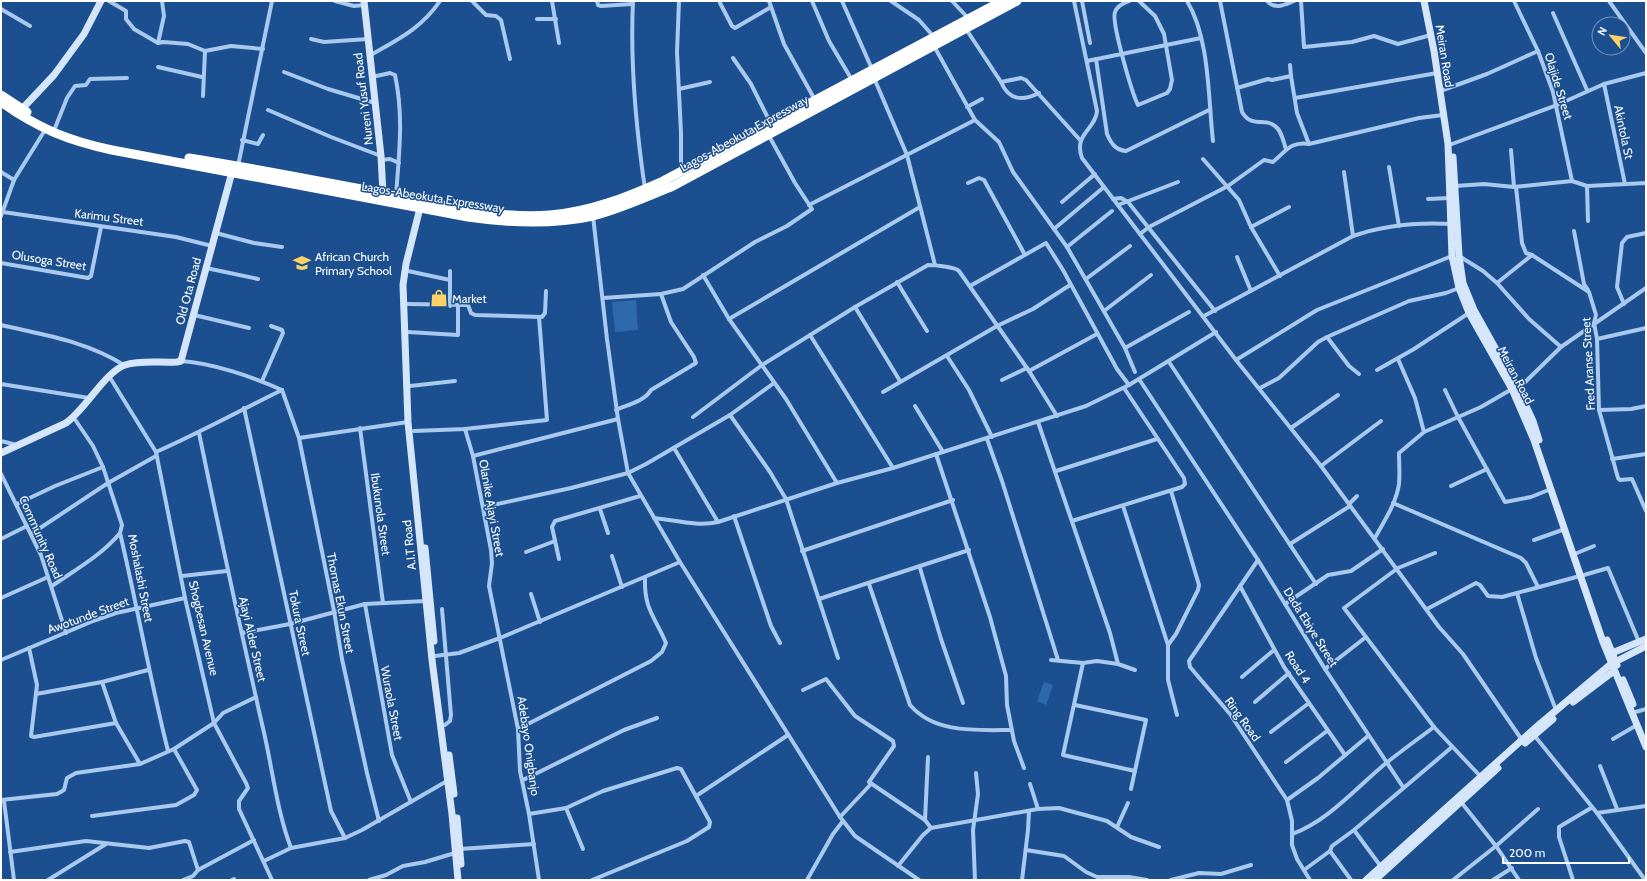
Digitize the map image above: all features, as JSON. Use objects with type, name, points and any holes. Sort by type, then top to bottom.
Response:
[{"type":"highway","name":"Lagos-Abeokuta Expressway","points":[[934,42],[1002,1]]},
{"type":"highway","name":"Lagos-Abeokuta Expressway","points":[[1,95],[55,128],[95,142],[235,169],[422,208],[500,222],[533,222],[592,216],[628,204],[673,186],[768,134],[873,73],[934,42],[966,29],[1017,1]]},
{"type":"highway","name":"Lagos-Abeokuta Expressway","points":[[1,102],[45,130],[87,145],[396,196],[471,211],[530,216],[587,209],[607,204],[645,190],[852,80],[873,73]]},
{"type":"street","points":[[22,109],[54,75],[84,34],[101,1]]},
{"type":"street","points":[[109,1],[126,11],[126,19],[134,29],[158,43],[188,44],[204,51],[231,46],[263,49]]},
{"type":"street","points":[[158,43],[164,16],[162,1]]},
{"type":"street","points":[[235,169],[263,49],[272,1]]},
{"type":"street","points":[[335,1],[354,6],[364,3]]},
{"type":"street","points":[[369,56],[416,29],[434,11],[440,1]]},
{"type":"street","points":[[472,1],[486,15],[496,16],[501,20],[510,59]]},
{"type":"street","points":[[552,1],[559,42]]},
{"type":"street","points":[[597,1],[598,5],[601,6],[633,3],[632,45],[640,161],[645,190]]},
{"type":"street","points":[[679,1],[677,48],[681,133],[680,172]]},
{"type":"street","points":[[769,1],[784,44],[815,100]]},
{"type":"street","points":[[812,1],[829,41],[852,80]]},
{"type":"street","points":[[842,1],[886,102],[907,155],[935,265]]},
{"type":"street","points":[[891,1],[919,20],[934,42],[975,120],[999,142],[1013,172],[1067,247],[1125,348],[1135,372]]},
{"type":"street","points":[[952,1],[970,19]]},
{"type":"street","points":[[1074,1],[1093,86],[1097,114],[1080,140]]},
{"type":"street","points":[[1082,1],[1090,43]]},
{"type":"street","points":[[1129,1],[1124,2],[1115,12],[1121,54],[1138,105],[1162,96],[1170,89],[1172,80],[1160,24],[1155,16],[1139,1]]},
{"type":"street","points":[[1187,1],[1194,15],[1205,65],[1213,142]]},
{"type":"street","points":[[1220,1],[1236,88],[1244,116],[1254,122],[1273,124],[1277,127],[1286,149]]},
{"type":"street","points":[[1267,1],[1270,4],[1279,6],[1294,1]]},
{"type":"street","points":[[1301,1],[1304,47],[1352,42],[1374,36],[1398,44],[1431,35]]},
{"type":"street","name":"Meiran Road","points":[[1424,1],[1431,35],[1448,144],[1459,288],[1469,313],[1515,389],[1564,529],[1612,653],[1614,666]]},
{"type":"street","name":"Meiran Road","points":[[1429,1],[1452,144],[1455,186],[1454,224]]},
{"type":"street","name":"Olajide Street","points":[[1514,1],[1538,51],[1557,105],[1572,181]]},
{"type":"street","points":[[1609,1],[1646,53]]},
{"type":"street","name":"Nureni Yusuf Road","points":[[364,3],[381,158],[383,194]]},
{"type":"street","points":[[720,3],[732,26],[735,28],[771,7]]},
{"type":"street","points":[[1,9],[30,26]]},
{"type":"street","points":[[1553,13],[1587,90]]},
{"type":"street","points":[[537,19],[556,19]]},
{"type":"street","points":[[966,29],[1007,93],[1014,98],[1026,98],[1039,93]]},
{"type":"street","points":[[1087,61],[1200,38]]},
{"type":"street","points":[[311,39],[324,42],[368,39]]},
{"type":"street","points":[[203,96],[202,77],[204,51]]},
{"type":"street","points":[[1443,90],[1487,74],[1538,51]]},
{"type":"street","points":[[733,58],[751,84],[771,124]]},
{"type":"street","points":[[1096,59],[1107,134],[1112,144],[1120,150],[1126,151],[1209,110]]},
{"type":"street","points":[[1290,65],[1298,116],[1310,144]]},
{"type":"street","points":[[158,67],[202,77]]},
{"type":"street","points":[[284,72],[328,89],[375,103]]},
{"type":"street","points":[[372,77],[390,73],[395,75],[402,118],[396,196]]},
{"type":"street","points":[[1294,98],[1437,73]]},
{"type":"street","points":[[1452,144],[1557,105],[1587,90],[1646,73]]},
{"type":"street","points":[[1236,88],[1268,79],[1272,80],[1291,76]]},
{"type":"street","points":[[55,128],[67,98],[75,86],[86,85],[90,79],[127,78]]},
{"type":"street","points":[[1001,82],[1021,78],[1026,80],[1080,140],[1082,158],[1204,316],[1236,360],[1260,388],[1321,466],[1398,568],[1439,627],[1462,654],[1522,740]]},
{"type":"street","points":[[679,89],[710,82]]},
{"type":"street","name":"Akintola St","points":[[1604,84],[1625,184]]},
{"type":"street","points":[[968,107],[982,99]]},
{"type":"street","points":[[268,110],[331,138],[381,158],[390,159],[399,163]]},
{"type":"street","points":[[1140,234],[1149,227],[1228,186],[1264,160],[1273,162],[1286,149],[1300,143],[1310,144],[1419,118],[1443,115]]},
{"type":"street","points":[[809,205],[975,120]]},
{"type":"street","points":[[2,214],[14,180],[45,130]]},
{"type":"street","points":[[603,298],[661,294],[683,289],[703,275],[812,209],[768,134]]},
{"type":"street","points":[[242,140],[258,144],[263,135]]},
{"type":"street","points":[[1511,150],[1524,250],[1526,253],[1532,255],[1589,292]]},
{"type":"street","points":[[1203,159],[1239,200],[1251,227],[1280,276]]},
{"type":"street","points":[[1389,167],[1399,226]]},
{"type":"street","name":"Old Ota Road","points":[[181,361],[212,246],[235,169]]},
{"type":"street","points":[[1,172],[14,180]]},
{"type":"street","points":[[1344,172],[1353,236]]},
{"type":"street","points":[[1062,202],[1095,174]]},
{"type":"street","points":[[968,183],[979,178],[984,180],[1025,255]]},
{"type":"street","points":[[1455,186],[1484,184],[1515,187],[1572,181],[1587,186],[1646,183]]},
{"type":"street","points":[[1118,205],[1178,182]]},
{"type":"street","points":[[1587,186],[1588,221]]},
{"type":"street","points":[[1054,229],[1104,187]]},
{"type":"street","points":[[1113,199],[1122,198],[1128,202],[1215,311]]},
{"type":"street","points":[[1428,200],[1451,198]]},
{"type":"street","points":[[729,319],[920,207]]},
{"type":"street","points":[[1251,227],[1290,207]]},
{"type":"street","name":"A.I.T Road","points":[[422,208],[408,271],[407,304],[410,386],[408,422],[426,601],[447,781],[462,880]]},
{"type":"street","name":"A.I.T Road","points":[[422,208],[406,264],[403,285],[409,402],[414,431],[434,629],[435,656],[445,725],[458,851],[458,880]]},
{"type":"street","points":[[1067,247],[1112,211]]},
{"type":"street","name":"Karimu Street","points":[[2,214],[176,237],[212,246]]},
{"type":"street","points":[[592,216],[616,410],[628,473],[640,496],[680,562],[840,817],[855,836],[919,880]]},
{"type":"street","points":[[1204,316],[1353,236],[1369,230],[1399,226],[1454,224]]},
{"type":"street","name":"Olusoga Street","points":[[1,263],[88,278],[91,276],[101,227]]},
{"type":"street","name":"Fred Aranse Street","points":[[1574,231],[1584,284],[1589,292],[1596,315],[1594,323],[1597,339],[1599,410],[1618,478],[1620,480],[1632,479],[1646,511]]},
{"type":"street","points":[[216,233],[254,243],[282,247]]},
{"type":"street","points":[[1624,304],[1617,287],[1622,243],[1627,237],[1645,233],[1646,240]]},
{"type":"street","points":[[970,286],[1046,243],[1063,270],[1097,334],[1128,385]]},
{"type":"street","points":[[1086,279],[1130,246]]},
{"type":"street","points":[[1497,283],[1532,255]]},
{"type":"street","points":[[1236,360],[1317,310],[1456,256],[1482,271],[1497,283],[1529,319],[1561,347]]},
{"type":"street","name":"Meiran Road","points":[[1456,256],[1468,296],[1533,422],[1577,553],[1582,575],[1614,666],[1634,712],[1646,735]]},
{"type":"street","points":[[1237,258],[1251,291]]},
{"type":"street","points":[[693,417],[762,365],[810,334],[925,266],[935,265],[957,269],[998,326],[1058,416]]},
{"type":"street","points":[[206,268],[258,279]]},
{"type":"street","points":[[408,271],[450,280]]},
{"type":"street","points":[[450,271],[450,306]]},
{"type":"street","points":[[703,275],[729,319],[774,383],[837,482]]},
{"type":"street","points":[[1104,311],[1151,275]]},
{"type":"street","points":[[897,282],[927,331]]},
{"type":"street","points":[[883,392],[998,326],[1034,309],[1070,285]]},
{"type":"street","points":[[1260,388],[1279,378],[1318,342],[1326,337],[1409,301],[1446,293],[1459,288]]},
{"type":"street","points":[[1375,538],[1394,503],[1398,484],[1399,453],[1424,432],[1481,407],[1515,389],[1561,347],[1646,288]]},
{"type":"street","points":[[407,304],[450,306],[468,305],[471,313],[475,315],[539,317],[544,316],[545,313],[546,290]]},
{"type":"street","points":[[616,410],[647,395],[650,390],[690,368],[696,363],[694,357],[671,322],[661,294]]},
{"type":"street","points":[[408,332],[458,335],[458,306]]},
{"type":"street","points":[[855,307],[900,381]]},
{"type":"street","points":[[1125,348],[1189,312]]},
{"type":"street","points":[[1377,370],[1398,359],[1469,313]]},
{"type":"street","points":[[194,315],[249,328]]},
{"type":"street","points":[[414,431],[465,429],[547,420],[539,317]]},
{"type":"street","points":[[1,325],[76,342],[98,350],[124,365],[181,361],[216,366],[262,381],[282,390]]},
{"type":"street","points":[[262,381],[282,333],[282,330],[271,326]]},
{"type":"street","points":[[1597,339],[1646,328]]},
{"type":"street","points":[[654,518],[678,520],[699,525],[718,522],[837,482],[893,468],[1058,416],[1086,406],[1124,388],[1216,332]]},
{"type":"street","points":[[810,334],[893,468]]},
{"type":"street","points":[[1002,380],[1028,370],[1097,334]]},
{"type":"street","points":[[1326,337],[1349,366],[1359,374]]},
{"type":"street","points":[[947,356],[969,390],[992,437]]},
{"type":"street","points":[[1398,359],[1416,398],[1424,432]]},
{"type":"street","points":[[1169,362],[1316,584]]},
{"type":"street","points":[[1,453],[57,429],[74,418],[110,376],[124,365]]},
{"type":"street","name":"Shogbesan Avenue","points":[[110,376],[156,454],[182,576],[185,598],[214,723],[248,788],[239,801],[239,809],[272,880]]},
{"type":"street","name":"Dada Ebiye Street","points":[[1139,379],[1258,560],[1368,736],[1403,787]]},
{"type":"street","points":[[410,386],[455,381]]},
{"type":"street","points":[[484,508],[628,473],[730,415],[774,383]]},
{"type":"street","points":[[1,384],[90,398]]},
{"type":"street","points":[[1072,521],[1171,491],[1182,487],[1186,481],[1124,388]]},
{"type":"street","points":[[31,534],[156,454],[282,390]]},
{"type":"street","name":"Thomas Ekun Street","points":[[282,390],[299,438],[334,612],[342,660],[379,821]]},
{"type":"street","points":[[1445,390],[1458,417],[1505,502],[1531,497],[1551,489]]},
{"type":"street","points":[[1292,428],[1338,395]]},
{"type":"street","points":[[915,406],[943,452]]},
{"type":"street","points":[[1599,410],[1632,409],[1646,406]]},
{"type":"street","name":"Tokura Street","points":[[244,408],[331,811],[345,838]]},
{"type":"street","points":[[730,415],[770,472],[786,499],[838,658]]},
{"type":"street","name":"Moshalashi Street","points":[[74,418],[93,446],[103,467],[122,525],[120,533],[137,608],[148,670],[168,751]]},
{"type":"street","points":[[473,456],[618,420]]},
{"type":"street","points":[[1321,466],[1381,420]]},
{"type":"street","points":[[299,438],[408,422]]},
{"type":"street","points":[[1038,422],[1056,471],[1110,633],[1118,664]]},
{"type":"street","name":"Ibukunola Street","points":[[360,428],[383,603]]},
{"type":"street","name":"Olanike Ajayi Street","points":[[465,429],[473,456],[484,508],[492,563],[489,586],[500,638]]},
{"type":"street","name":"Ajayi Alder Street","points":[[199,433],[227,571],[242,633],[284,828],[291,848]]},
{"type":"street","points":[[987,439],[1002,481],[1058,660]]},
{"type":"street","points":[[1056,471],[1157,439]]},
{"type":"street","points":[[1,441],[17,445]]},
{"type":"street","points":[[674,448],[718,522]]},
{"type":"street","points":[[936,454],[953,500],[1001,655],[1006,676],[1007,705],[1012,730],[1024,768]]},
{"type":"street","points":[[1612,460],[1646,454]]},
{"type":"street","points":[[17,504],[55,486],[103,467]]},
{"type":"street","points":[[1451,486],[1487,469]]},
{"type":"street","name":"Community Road","points":[[1,474],[31,534],[52,586],[66,633]]},
{"type":"street","points":[[1168,645],[1176,634],[1198,590],[1199,585],[1171,491]]},
{"type":"street","points":[[559,559],[552,527],[555,521],[640,496]]},
{"type":"street","points":[[1290,544],[1349,505],[1357,496]]},
{"type":"street","points":[[802,551],[953,500]]},
{"type":"street","points":[[1394,503],[1520,558],[1526,563],[1538,587]]},
{"type":"street","points":[[1123,506],[1168,645],[1168,680],[1177,715]]},
{"type":"street","points":[[600,509],[608,533]]},
{"type":"street","points":[[734,516],[774,635],[780,644]]},
{"type":"street","points":[[1,539],[27,526]]},
{"type":"street","points":[[1534,540],[1564,529]]},
{"type":"street","points":[[52,586],[90,560],[120,533]]},
{"type":"street","points":[[526,552],[555,541]]},
{"type":"street","points":[[1577,553],[1594,546]]},
{"type":"street","points":[[1285,604],[1332,573],[1351,571],[1383,549]]},
{"type":"street","points":[[818,600],[920,568],[969,550]]},
{"type":"street","points":[[1436,553],[1398,568],[1344,608],[1434,726],[1481,778]]},
{"type":"street","points":[[612,556],[622,587]]},
{"type":"street","name":"Ring Road","points":[[1258,560],[1190,661],[1190,667],[1230,714],[1287,800],[1291,816],[1292,845],[1297,859],[1310,880]]},
{"type":"street","points":[[435,656],[447,656],[500,638],[622,587],[645,579],[680,562]]},
{"type":"street","points":[[920,568],[941,639],[963,704]]},
{"type":"street","points":[[1427,609],[1476,583],[1480,585],[1491,597],[1502,597],[1605,568],[1609,571],[1639,642]]},
{"type":"street","points":[[182,576],[227,571]]},
{"type":"street","points":[[1,598],[48,577]]},
{"type":"street","points":[[518,729],[651,661],[662,652],[666,643],[649,610],[644,596],[645,579]]},
{"type":"street","points":[[869,584],[910,705],[919,715],[960,730],[1012,730]]},
{"type":"street","name":"Road 4","points":[[1240,586],[1274,650],[1327,731],[1345,755]]},
{"type":"street","points":[[1517,593],[1536,658],[1556,710]]},
{"type":"street","points":[[531,594],[540,622]]},
{"type":"street","name":"Awotunde Street","points":[[1,660],[93,621],[137,608],[185,598]]},
{"type":"street","points":[[242,633],[290,624],[365,604],[426,601]]},
{"type":"street","name":"Wuraola Street","points":[[365,604],[376,673],[386,714],[392,755],[411,802]]},
{"type":"street","points":[[442,609],[451,719],[445,725]]},
{"type":"street","points":[[434,629],[444,628]]},
{"type":"street","points":[[1325,669],[1366,637]]},
{"type":"street","name":"Adebayo Onigbanjo","points":[[500,638],[518,729],[520,771],[529,814],[539,880]]},
{"type":"street","points":[[1612,653],[1646,639]]},
{"type":"street","points":[[1366,880],[1556,710],[1614,666],[1646,646]]},
{"type":"street","points":[[29,648],[37,679],[30,733],[34,737],[116,723]]},
{"type":"street","points":[[1242,677],[1274,650]]},
{"type":"street","points":[[1051,660],[1084,663],[1098,661],[1118,664],[1135,670]]},
{"type":"street","points":[[1084,663],[1076,705],[1063,755],[1135,771]]},
{"type":"street","points":[[1379,879],[1534,735],[1614,666]]},
{"type":"street","points":[[36,694],[102,682],[148,670]]},
{"type":"street","points":[[1255,702],[1289,674]]},
{"type":"street","points":[[803,690],[826,679],[855,716],[893,741],[894,746],[868,781],[925,820],[931,828]]},
{"type":"street","points":[[102,682],[116,723],[140,764]]},
{"type":"street","points":[[14,880],[2,801],[62,793],[67,778],[76,773],[140,764],[174,749],[214,723],[223,713],[256,697]]},
{"type":"street","points":[[1271,732],[1309,703]]},
{"type":"street","points":[[1076,705],[1146,720],[1147,723],[1131,789]]},
{"type":"street","points":[[1634,712],[1646,709]]},
{"type":"street","name":"Meiran Road","points":[[1634,712],[1637,725],[1646,747]]},
{"type":"street","points":[[523,780],[624,730],[657,718]]},
{"type":"street","points":[[1612,739],[1637,725]]},
{"type":"street","points":[[1292,834],[1307,828],[1322,818],[1386,763],[1434,726]]},
{"type":"street","points":[[1286,762],[1327,731]]},
{"type":"street","points":[[696,796],[788,735]]},
{"type":"street","points":[[1534,735],[1591,808],[1597,813],[1645,880]]},
{"type":"street","points":[[1287,800],[1318,778],[1368,736]]},
{"type":"street","points":[[1304,870],[1330,851],[1332,846],[1354,830],[1452,747]]},
{"type":"street","points":[[92,816],[154,806],[176,805],[194,795],[197,790],[174,749]]},
{"type":"street","points":[[925,820],[928,757]]},
{"type":"street","points":[[1600,766],[1617,809]]},
{"type":"street","points":[[529,814],[566,808],[603,792],[677,768],[681,769],[710,822],[709,826],[687,841],[592,880]]},
{"type":"street","points":[[975,880],[975,820],[978,794],[976,773]]},
{"type":"street","points":[[264,861],[291,848],[345,838],[379,821],[447,781]]},
{"type":"street","points":[[840,817],[871,784]]},
{"type":"street","points":[[1030,784],[1038,809]]},
{"type":"street","points":[[1461,802],[1496,846],[1519,880]]},
{"type":"street","points":[[1117,827],[1128,803]]},
{"type":"street","points":[[1597,813],[1646,806]]},
{"type":"street","points":[[566,808],[583,849]]},
{"type":"street","points":[[1573,880],[1559,837],[1559,827],[1591,808]]},
{"type":"street","points":[[898,866],[923,835],[931,828],[1038,809],[1068,809],[1107,821],[1131,836],[1159,848]]},
{"type":"street","points":[[1453,880],[1496,846],[1538,809]]},
{"type":"street","points":[[1022,880],[1029,811]]},
{"type":"street","points":[[808,880],[833,834],[843,821]]},
{"type":"street","points":[[1354,830],[1379,864]]},
{"type":"street","points":[[183,880],[194,878],[198,870],[254,840]]},
{"type":"street","points":[[10,852],[86,841],[149,848],[187,841],[198,870]]},
{"type":"street","points":[[48,880],[106,844]]},
{"type":"street","points":[[369,880],[386,875],[403,866],[425,862],[458,851],[534,844]]},
{"type":"street","points":[[1026,850],[1064,856],[1086,872],[1097,877],[1129,877],[1147,880]]},
{"type":"street","points":[[1330,851],[1351,880]]},
{"type":"street","points":[[1171,880],[1200,873],[1222,874],[1251,865]]},
{"type":"street","points":[[1493,880],[1512,868]]},
{"type":"shaded area","points":[[636,300],[638,330],[615,332],[612,302]]},
{"type":"shaded area","points":[[1044,682],[1053,685],[1046,705],[1037,701]]},
{"type":"place","name":"African Church Primary School","points":[[302,263]]},
{"type":"place","name":"Market","points":[[439,298]]}]
